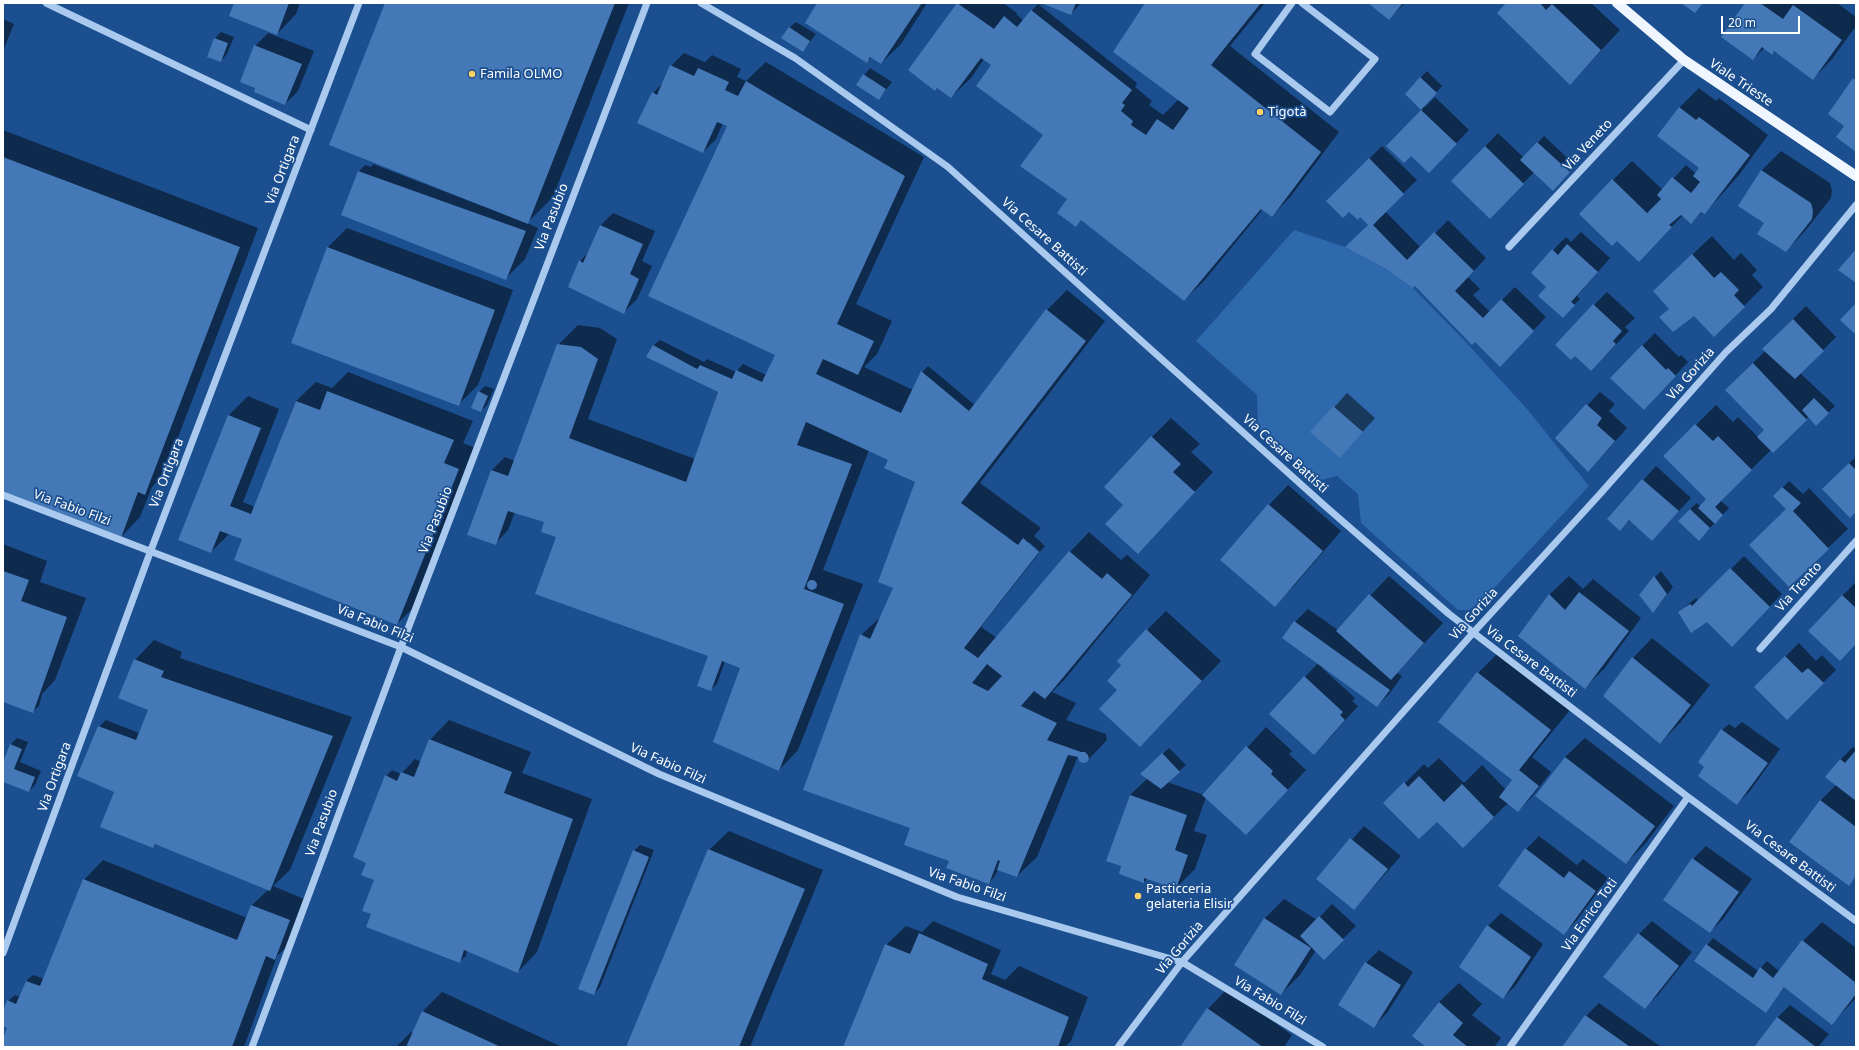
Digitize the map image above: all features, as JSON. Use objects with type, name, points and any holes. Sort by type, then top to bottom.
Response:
[{"type":"main road","name":"Viale Trieste","points":[[1617,3],[1684,60],[1856,176]]},
{"type":"street","points":[[46,3],[311,130]]},
{"type":"street","name":"Via Ortigara","points":[[3,953],[151,550],[359,3]]},
{"type":"street","name":"Via Pasubio","points":[[252,1047],[401,647],[647,3]]},
{"type":"street","name":"Via Cesare Battisti","points":[[701,3],[795,58],[948,167],[1325,506],[1473,633],[1688,797],[1856,921]]},
{"type":"street","points":[[1292,3],[1255,54],[1330,112],[1375,59],[1302,3]]},
{"type":"street","name":"Via Veneto","points":[[1509,247],[1684,60]]},
{"type":"street","name":"Via Gorizia","points":[[1118,1047],[1182,962],[1473,633],[1600,494],[1726,352],[1771,309],[1856,205]]},
{"type":"street","name":"Via Fabio Filzi","points":[[3,495],[151,550],[401,647],[659,774],[957,897],[1182,962],[1323,1047]]},
{"type":"street","name":"Via Trento","points":[[1760,649],[1856,540]]},
{"type":"street","name":"Via Enrico Toti","points":[[1510,1047],[1688,797]]},
{"type":"shaded area","points":[[1294,230],[1345,247],[1386,269],[1413,288],[1465,341],[1527,409],[1589,486],[1485,598],[1469,610],[1458,610],[1361,523],[1358,494],[1337,476],[1318,481],[1258,428],[1257,395],[1196,341]]},
{"type":"building","points":[[234,3],[289,3],[277,35],[229,16]]},
{"type":"building","name":"Famila OLMO","points":[[385,3],[615,3],[528,224],[329,145]]},
{"type":"building","points":[[817,3],[922,3],[881,64],[870,57],[867,63],[805,23]]},
{"type":"building","points":[[957,3],[994,29],[1004,16],[1017,27],[1031,10],[1132,90],[1122,103],[1125,105],[1121,111],[1133,121],[1131,125],[1146,135],[1157,119],[1173,130],[1189,108],[1113,52],[1145,3],[1261,3],[1211,65],[1321,152],[1272,217],[1261,209],[1184,301],[1081,220],[1076,227],[1057,213],[1067,199],[1020,166],[1043,135],[976,86],[991,65],[981,58],[951,98],[937,88],[935,91],[908,70]]},
{"type":"building","points":[[1041,3],[1076,3],[1071,15]]},
{"type":"building","points":[[1368,3],[1403,3],[1389,20]]},
{"type":"building","points":[[1506,3],[1540,3],[1546,10],[1552,4],[1601,50],[1570,85],[1497,13]]},
{"type":"building","points":[[1681,3],[1703,3],[1695,13]]},
{"type":"building","points":[[1745,3],[1760,3],[1783,19],[1793,5],[1842,40],[1813,80],[1774,51],[1772,55],[1762,47],[1753,60],[1721,37]]},
{"type":"building","points":[[789,27],[810,41],[803,52],[781,38]]},
{"type":"building","points":[[214,38],[228,43],[221,62],[207,57]]},
{"type":"building","points":[[254,45],[302,64],[285,105],[254,92],[255,88],[240,82]]},
{"type":"building","points":[[670,65],[694,76],[698,68],[729,82],[725,90],[738,96],[746,81],[905,176],[837,324],[874,341],[858,375],[823,359],[816,374],[901,413],[921,371],[969,411],[1046,309],[1086,341],[961,503],[1018,545],[1023,538],[1039,552],[964,648],[978,658],[1069,551],[1102,579],[1107,573],[1132,595],[1045,699],[1034,691],[1021,706],[1057,723],[1047,740],[1081,752],[1085,752],[1089,759],[1087,762],[1083,763],[1079,761],[1078,757],[1068,755],[1017,877],[997,870],[1000,861],[998,860],[989,884],[946,868],[949,861],[904,845],[910,828],[803,790],[860,634],[870,639],[893,588],[878,582],[915,482],[884,468],[888,460],[806,422],[797,445],[852,464],[804,589],[844,604],[779,771],[713,742],[740,668],[722,661],[711,691],[697,686],[708,656],[535,594],[556,537],[541,532],[544,522],[508,511],[496,545],[467,535],[491,470],[508,476],[557,344],[581,347],[598,359],[569,438],[686,482],[718,392],[646,357],[653,345],[697,369],[700,365],[732,379],[736,370],[762,382],[775,355],[648,296],[727,126],[717,122],[703,153],[637,123],[652,92],[657,95]],"holes":[[[987,664],[1002,676],[988,691],[972,683]]]},
{"type":"building","points":[[863,74],[886,89],[879,100],[856,85]]},
{"type":"building","points":[[1420,77],[1437,93],[1421,110],[1405,94]]},
{"type":"building","points":[[1853,78],[1856,81],[1856,152],[1836,137],[1844,126],[1828,114]]},
{"type":"building","points":[[1679,107],[1696,120],[1699,117],[1750,155],[1705,214],[1701,212],[1691,224],[1681,215],[1669,225],[1672,227],[1639,262],[1617,241],[1612,246],[1579,214],[1612,179],[1647,213],[1661,199],[1657,195],[1672,177],[1691,193],[1700,182],[1693,176],[1699,168],[1657,136]]},
{"type":"building","points":[[1421,110],[1457,144],[1429,173],[1411,156],[1404,163],[1386,146]]},
{"type":"building","points":[[1537,142],[1570,172],[1553,191],[1520,160]]},
{"type":"building","points":[[1485,146],[1524,184],[1490,219],[1451,181]]},
{"type":"building","points":[[3,157],[240,247],[145,495],[138,492],[121,538],[3,493]]},
{"type":"building","points":[[1369,158],[1404,194],[1373,225],[1407,260],[1434,232],[1474,271],[1455,291],[1483,318],[1501,299],[1534,331],[1500,367],[1475,342],[1472,345],[1415,286],[1413,288],[1386,269],[1345,247],[1368,225],[1360,217],[1358,220],[1349,212],[1343,218],[1326,201]]},
{"type":"building","points":[[1761,170],[1811,203],[1813,211],[1812,219],[1786,252],[1757,234],[1764,223],[1738,206]]},
{"type":"building","points":[[358,171],[526,231],[506,280],[341,215]]},
{"type":"building","points":[[600,225],[643,244],[630,274],[639,279],[624,314],[568,287],[579,260],[583,263]]},
{"type":"building","points":[[1567,244],[1598,272],[1571,302],[1575,305],[1563,318],[1538,296],[1546,287],[1531,273],[1552,249],[1558,255]]},
{"type":"building","points":[[327,247],[495,310],[459,406],[291,343]]},
{"type":"building","points":[[1856,249],[1856,283],[1838,270]]},
{"type":"building","points":[[1692,254],[1714,278],[1721,272],[1739,290],[1734,295],[1745,307],[1714,337],[1694,316],[1673,332],[1659,317],[1669,309],[1653,291]]},
{"type":"building","points":[[1593,304],[1622,331],[1613,341],[1616,344],[1591,371],[1575,356],[1571,360],[1555,345]]},
{"type":"building","points":[[1855,304],[1856,305],[1856,335],[1840,320]]},
{"type":"building","points":[[1793,319],[1824,351],[1795,379],[1762,349]]},
{"type":"building","points":[[1642,345],[1666,370],[1668,368],[1676,376],[1644,410],[1610,378]]},
{"type":"building","points":[[1753,363],[1807,420],[1773,453],[1757,437],[1764,430],[1725,390]]},
{"type":"building","points":[[327,391],[454,440],[444,463],[459,469],[397,625],[234,560],[242,539],[220,531],[211,553],[178,540],[228,415],[261,428],[230,506],[251,514],[296,401],[320,410]]},
{"type":"building","points":[[478,391],[488,396],[481,412],[471,408]]},
{"type":"building","points":[[1814,398],[1829,413],[1816,426],[1802,410]]},
{"type":"building","points":[[1586,404],[1602,418],[1597,425],[1615,441],[1588,472],[1555,438]]},
{"type":"building","points":[[1333,406],[1363,432],[1340,458],[1310,432]]},
{"type":"building","points":[[1695,424],[1713,441],[1718,436],[1752,470],[1715,507],[1723,515],[1715,524],[1698,508],[1706,499],[1663,456]]},
{"type":"building","points":[[1151,436],[1181,464],[1173,472],[1195,492],[1138,554],[1105,524],[1123,505],[1104,487]]},
{"type":"building","points":[[1849,463],[1856,470],[1856,512],[1850,518],[1822,489]]},
{"type":"building","points":[[1642,479],[1679,511],[1652,541],[1629,520],[1620,531],[1607,519]]},
{"type":"building","points":[[1782,487],[1801,503],[1793,511],[1829,549],[1789,587],[1749,545],[1786,509],[1773,496]]},
{"type":"building","points":[[1268,504],[1323,551],[1275,607],[1220,560]]},
{"type":"building","points":[[1690,509],[1710,528],[1699,541],[1678,521]]},
{"type":"building","points":[[1730,568],[1770,607],[1732,647],[1707,622],[1691,633],[1678,612],[1690,604],[1692,606]]},
{"type":"building","points":[[3,571],[29,580],[21,601],[67,617],[33,713],[3,702]]},
{"type":"building","points":[[1654,576],[1667,594],[1653,613],[1639,595]]},
{"type":"building","points":[[810,580],[814,580],[816,581],[816,589],[810,590],[807,587],[807,583]]},
{"type":"building","points":[[1579,592],[1629,631],[1585,689],[1518,636],[1549,594],[1565,610]]},
{"type":"building","points":[[1369,594],[1424,643],[1391,680],[1336,631]]},
{"type":"building","points":[[1842,595],[1856,608],[1856,644],[1840,661],[1808,631]]},
{"type":"building","points":[[1294,621],[1390,690],[1377,707],[1282,638]]},
{"type":"building","points":[[1146,629],[1202,681],[1140,747],[1099,709],[1117,690],[1107,681],[1121,665],[1117,661]]},
{"type":"building","points":[[1785,656],[1802,673],[1808,668],[1824,683],[1787,720],[1754,687]]},
{"type":"building","points":[[1632,657],[1691,705],[1660,744],[1603,696]]},
{"type":"building","points":[[134,659],[164,671],[161,677],[333,736],[270,891],[155,844],[153,848],[100,827],[114,792],[77,776],[98,726],[136,740],[148,710],[118,698]]},
{"type":"building","points":[[1477,672],[1551,730],[1519,770],[1539,786],[1518,812],[1499,797],[1512,780],[1438,722]]},
{"type":"building","points":[[1304,676],[1343,712],[1340,715],[1345,720],[1314,755],[1269,714]]},
{"type":"building","points":[[1721,729],[1768,763],[1737,805],[1698,776],[1704,767],[1698,762]]},
{"type":"building","points":[[429,739],[512,772],[504,793],[573,819],[518,973],[464,950],[460,963],[366,927],[371,914],[362,911],[374,880],[361,875],[366,863],[353,857],[385,775],[397,781],[401,772],[414,777]]},
{"type":"building","points":[[10,744],[22,749],[14,769],[35,777],[29,792],[3,782],[3,762]]},
{"type":"building","points":[[1246,746],[1273,771],[1271,774],[1288,790],[1246,835],[1202,795]]},
{"type":"building","points":[[1856,750],[1856,801],[1825,777],[1840,759],[1845,763]]},
{"type":"building","points":[[1162,753],[1180,772],[1161,789],[1140,774]]},
{"type":"building","points":[[1565,757],[1655,826],[1626,864],[1535,796]]},
{"type":"building","points":[[1419,776],[1444,802],[1462,784],[1494,817],[1463,848],[1437,822],[1419,839],[1383,803],[1404,782],[1408,787]]},
{"type":"building","points":[[1130,795],[1187,815],[1175,850],[1188,855],[1176,889],[1144,878],[1144,883],[1119,874],[1121,866],[1106,861]]},
{"type":"building","points":[[1820,800],[1856,827],[1856,876],[1849,886],[1789,842]]},
{"type":"building","points":[[1350,838],[1388,869],[1354,910],[1316,879]]},
{"type":"building","points":[[1525,848],[1564,878],[1569,871],[1596,891],[1564,935],[1498,886]]},
{"type":"building","points":[[708,849],[805,889],[739,1047],[626,1047]]},
{"type":"building","points":[[633,850],[649,857],[594,995],[578,989]]},
{"type":"building","points":[[1692,858],[1739,892],[1710,933],[1663,900]]},
{"type":"building","points":[[83,879],[237,940],[251,905],[290,920],[275,960],[266,956],[232,1047],[3,1047],[3,1038],[7,1028],[3,1026],[3,1011],[7,1000],[16,1004],[26,981],[40,986]]},
{"type":"building","points":[[1319,916],[1344,940],[1324,960],[1300,936]]},
{"type":"building","points":[[1264,918],[1311,948],[1281,995],[1234,965]]},
{"type":"building","points":[[1487,925],[1531,957],[1503,999],[1459,967]]},
{"type":"building","points":[[919,933],[988,964],[982,979],[1069,1017],[1058,1047],[843,1047],[885,944],[910,954]]},
{"type":"building","points":[[1638,933],[1679,966],[1645,1009],[1603,977]]},
{"type":"building","points":[[1802,940],[1856,983],[1856,994],[1832,1025],[1784,987],[1766,1013],[1694,961],[1706,944],[1753,978],[1760,967],[1773,978]]},
{"type":"building","points":[[1365,962],[1401,985],[1374,1028],[1338,1005]]},
{"type":"building","points":[[1439,1002],[1463,1023],[1453,1035],[1468,1047],[1426,1047],[1412,1036]]},
{"type":"building","points":[[1207,1008],[1263,1047],[1180,1047]]},
{"type":"building","points":[[422,1011],[501,1047],[406,1047]]},
{"type":"building","points":[[1585,1015],[1626,1044],[1630,1047],[1562,1047]]},
{"type":"building","points":[[1777,1017],[1816,1047],[1754,1047]]},
{"type":"place","name":"Famila OLMO","points":[[472,74]]},
{"type":"place","name":"Tigotà","points":[[1260,112]]},
{"type":"place","name":"Pasticceria gelateria Elisir","points":[[1138,896]]}]
